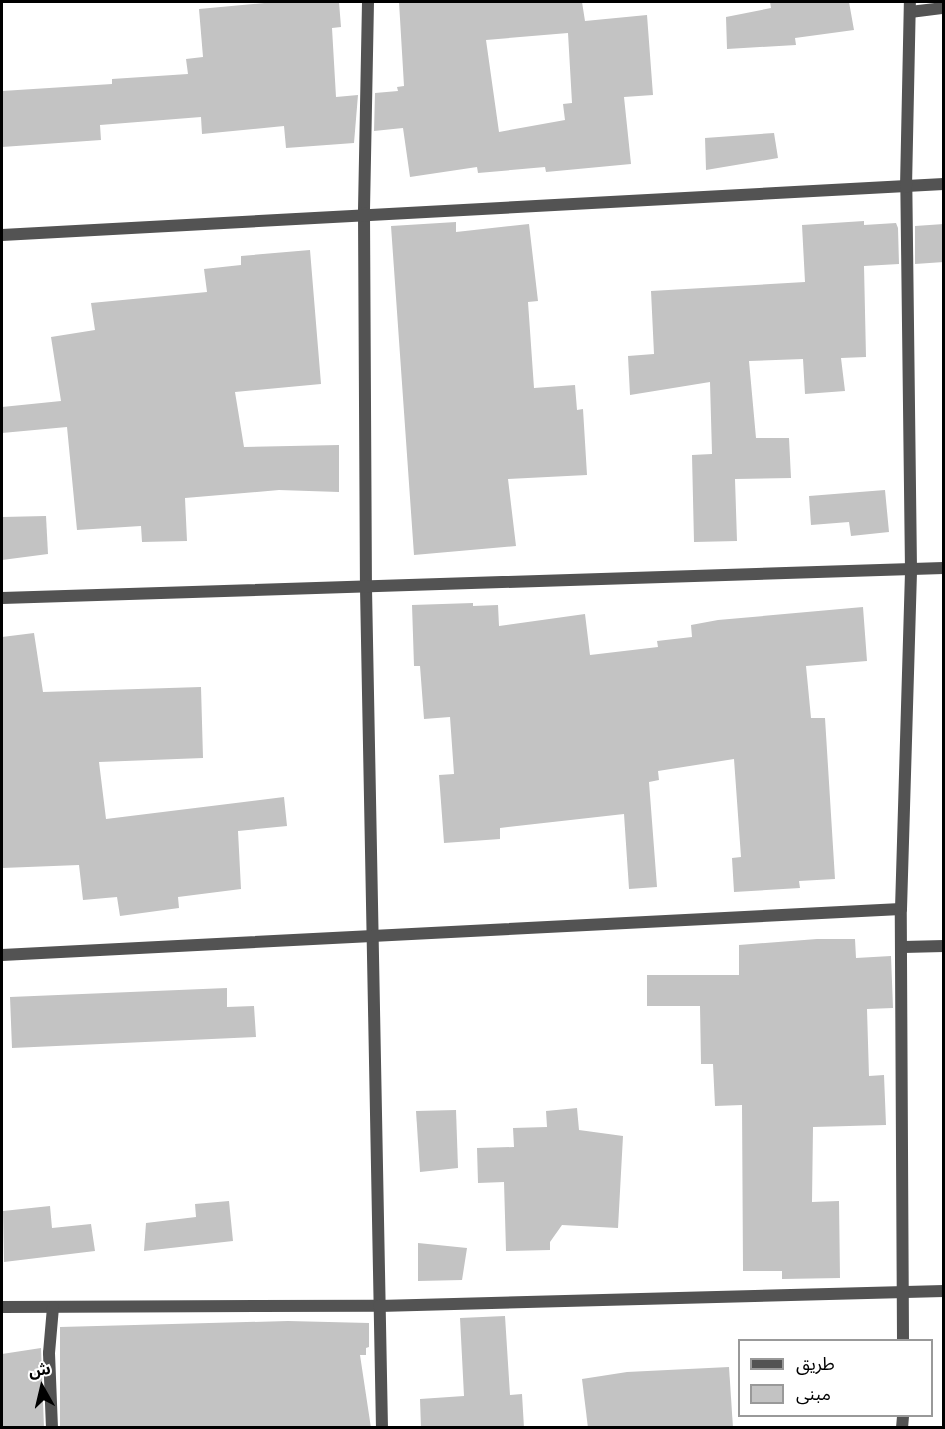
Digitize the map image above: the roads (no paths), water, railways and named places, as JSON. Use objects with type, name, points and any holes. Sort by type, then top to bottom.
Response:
[{"type":"street","points":[[368,2],[364,213],[366,588],[382,1428]]},
{"type":"street","points":[[903,1339],[903,946],[901,909],[911,570],[906,186],[910,7],[944,8]]},
{"type":"street","points":[[2,235],[364,213],[944,184]]},
{"type":"street","points":[[2,598],[944,568]]},
{"type":"street","points":[[2,955],[374,939],[901,909]]},
{"type":"street","points":[[903,946],[944,946]]},
{"type":"street","points":[[2,1307],[379,1306],[944,1291]]},
{"type":"street","points":[[52,1428],[50,1353],[53,1307]]}]
